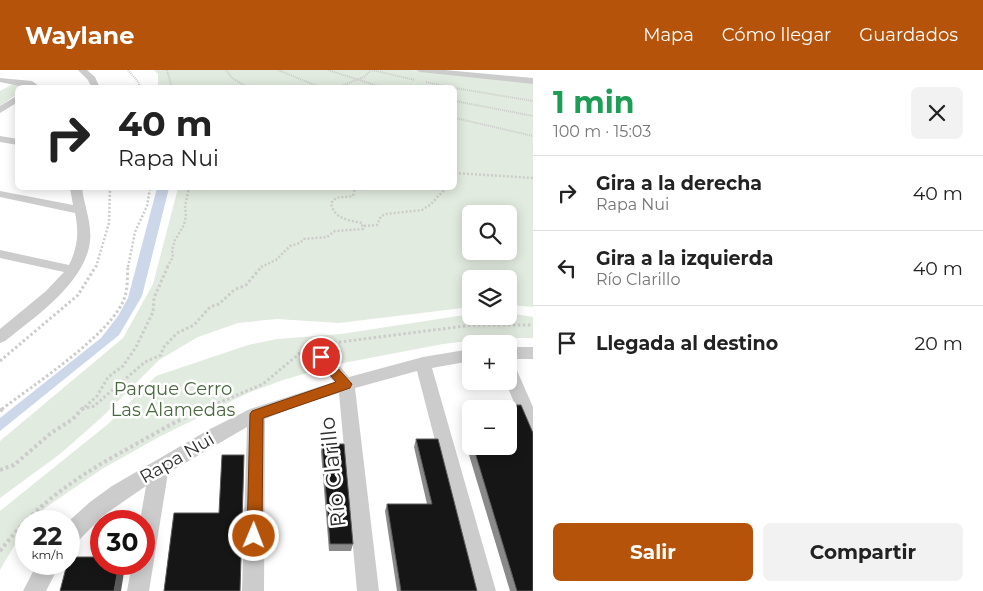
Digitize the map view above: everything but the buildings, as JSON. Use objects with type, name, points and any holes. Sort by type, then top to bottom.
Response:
[{"type":"street","points":[[82,70],[92,79],[95,85]]},
{"type":"street","points":[[420,70],[533,81]]},
{"type":"street","points":[[491,78],[508,70]]},
{"type":"street","points":[[0,80],[34,85]]},
{"type":"street","points":[[0,88],[11,81]]},
{"type":"street","points":[[2,109],[15,100]]},
{"type":"street","points":[[2,109],[15,110]]},
{"type":"street","points":[[0,139],[15,142]]},
{"type":"street","points":[[0,184],[15,186]]},
{"type":"street","points":[[33,190],[78,199]]},
{"type":"street","points":[[0,194],[78,199]]},
{"type":"street","points":[[0,337],[7,324],[50,294],[72,270],[81,255],[84,240],[78,199]]},
{"type":"street","points":[[0,254],[72,270]]},
{"type":"street","points":[[517,353],[533,353]]},
{"type":"street","name":"Rapa Nui","points":[[80,525],[94,511],[159,468],[256,414],[346,384],[423,363],[462,356]]},
{"type":"street","points":[[321,357],[346,384]]},
{"type":"street","points":[[423,363],[485,591]]},
{"type":"street","name":"Río Clarillo","points":[[346,384],[368,591]]},
{"type":"street","points":[[517,389],[533,428]]},
{"type":"street","points":[[254,591],[256,414]]},
{"type":"street","points":[[152,510],[159,468]]},
{"type":"street","points":[[34,590],[43,575]]},
{"type":"street","points":[[138,591],[141,575]]},
{"type":"path","points":[[128,70],[139,85]]},
{"type":"path","points":[[167,70],[171,85]]},
{"type":"path","points":[[226,70],[232,78],[244,85]]},
{"type":"path","points":[[278,70],[315,85]]},
{"type":"path","points":[[328,70],[375,85]]},
{"type":"path","points":[[340,85],[368,75],[371,70]]},
{"type":"path","points":[[457,88],[533,101]]},
{"type":"path","points":[[457,101],[533,116]]},
{"type":"path","points":[[457,118],[533,136]]},
{"type":"path","points":[[457,173],[533,178]]},
{"type":"path","points":[[0,411],[98,334],[116,313],[125,296],[129,258],[150,190]]},
{"type":"path","points":[[0,470],[14,465],[51,433],[73,419],[94,400],[102,390],[108,377],[121,368],[138,347],[147,322],[152,315],[153,302],[159,286],[173,257],[172,250],[175,240],[184,225],[189,190]]},
{"type":"path","points":[[354,190],[353,196],[336,198],[330,204],[331,208],[340,217],[362,223],[364,226]]},
{"type":"path","points":[[82,409],[94,406],[144,362],[161,355],[163,348],[177,333],[194,325],[210,307],[219,304],[234,290],[246,285],[263,265],[276,260],[290,246],[304,239],[320,239],[335,231],[356,230],[362,229],[364,226],[377,225],[381,216],[386,214],[422,210],[431,204],[444,190]]},
{"type":"green space","points":[[154,70],[412,70],[533,83],[533,307],[517,306],[517,270],[462,270],[462,308],[339,323],[277,319],[238,323],[198,337],[159,360],[101,418],[60,454],[0,498],[0,441],[123,338],[153,284],[177,190],[457,190],[457,85],[158,85],[158,74]]},
{"type":"green space","points":[[13,84],[18,85],[15,85],[15,95],[0,106],[0,91]]},
{"type":"green space","name":"Parque Cerro Las Alamedas","points":[[517,314],[533,317],[533,338],[517,338],[517,335],[462,335],[462,342],[338,364],[283,380],[248,393],[159,437],[102,469],[43,510],[15,510],[15,544],[0,570],[0,511],[108,424],[156,376],[248,345],[277,339],[341,334],[462,315],[462,325],[517,325]]},
{"type":"water","points":[[156,190],[168,190],[142,296],[119,335],[0,431],[0,418],[101,338],[118,316],[128,298]]},
{"type":"route","points":[[254,536],[256,414],[346,384],[321,357]]}]
